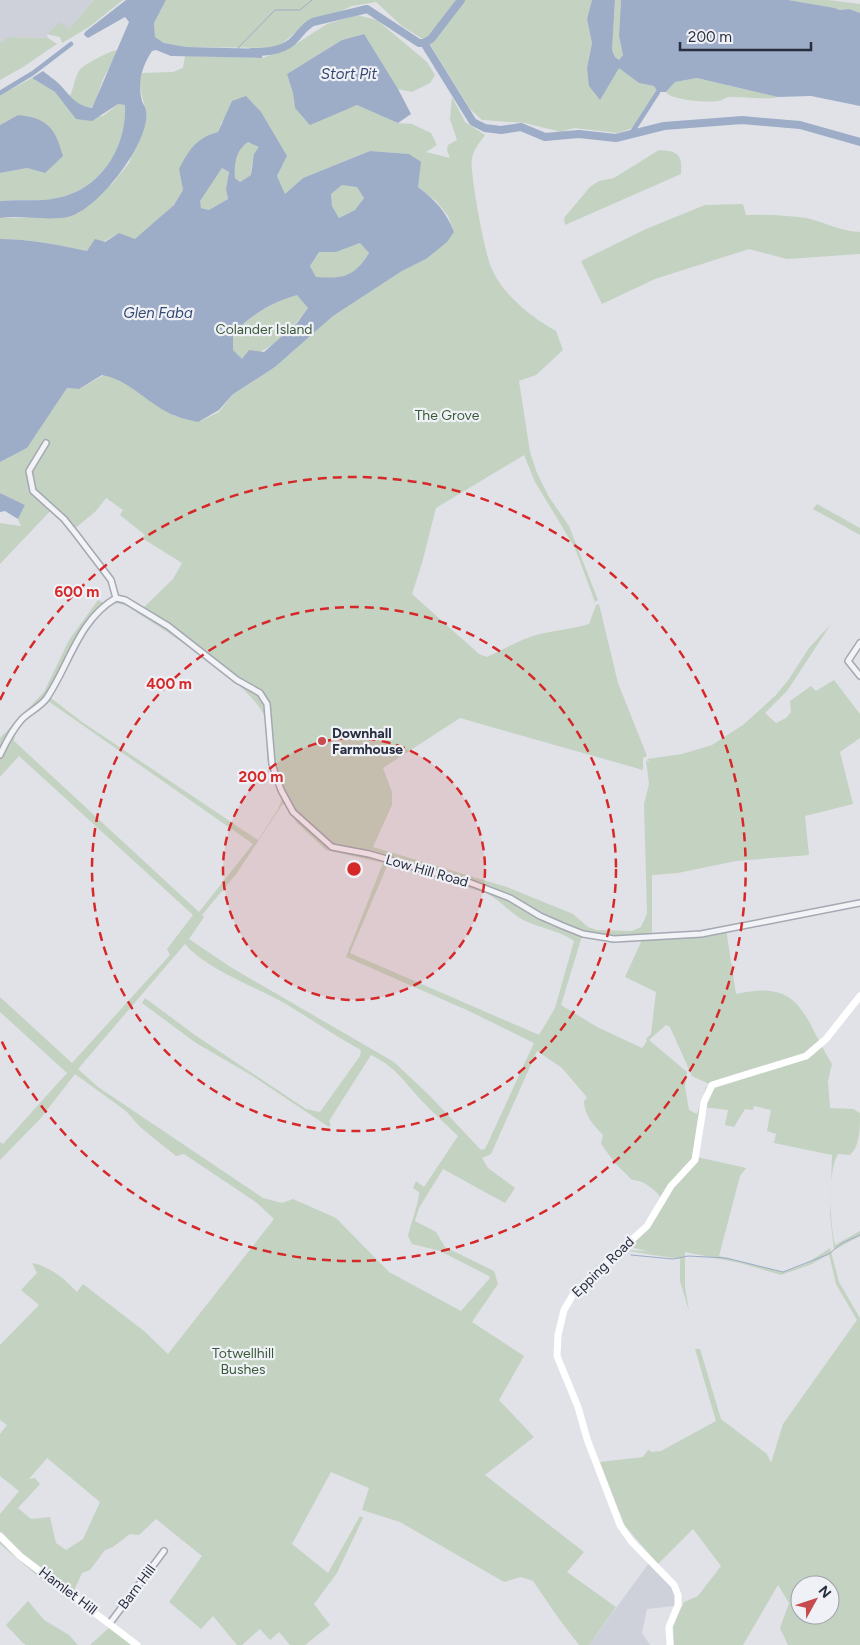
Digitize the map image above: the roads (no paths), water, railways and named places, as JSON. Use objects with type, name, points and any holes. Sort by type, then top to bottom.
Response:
[{"type":"main road","name":"Epping Road","points":[[670,1645],[669,1627],[678,1605],[678,1595],[674,1585],[631,1541],[613,1509],[587,1439],[578,1407],[557,1356],[558,1335],[562,1317],[574,1294],[646,1226],[671,1186],[695,1160],[703,1107],[712,1085],[801,1059],[812,1053],[826,1040],[860,996]]},
{"type":"main road","name":"Hamlet Hill","points":[[0,1536],[20,1556],[137,1645]]},
{"type":"street","points":[[0,755],[10,734],[23,719],[45,700],[80,635],[106,604],[116,598],[111,580],[76,534],[64,519],[33,491],[29,471],[46,443]]},
{"type":"street","name":"Low Hill Road","points":[[116,598],[125,600],[168,626],[237,680],[260,693],[267,704],[272,764],[281,790],[293,812],[332,847],[369,854],[471,884],[510,898],[540,916],[583,934],[614,938],[701,934],[860,904]]},
{"type":"street","points":[[860,643],[848,661],[860,676]]},
{"type":"street","name":"Barn Hill","points":[[110,1623],[164,1551]]},
{"type":"water","points":[[126,0],[166,0],[154,23],[155,37],[164,43],[186,47],[263,49],[262,58],[171,56],[156,50],[152,51],[143,69],[140,81],[142,101],[146,110],[145,124],[140,140],[131,157],[107,189],[80,212],[68,217],[0,218],[0,201],[57,198],[86,186],[98,176],[116,151],[124,121],[125,105],[118,104],[92,121],[76,119],[55,92],[32,78],[43,71],[75,100],[82,105],[92,108],[129,22],[125,17],[88,38],[84,35],[85,32]]},
{"type":"water","points":[[592,0],[615,0],[612,50],[615,57],[619,60],[623,55],[619,36],[621,0],[788,0],[839,10],[849,9],[860,13],[860,106],[811,96],[778,97],[697,78],[675,82],[666,92],[658,92],[654,86],[639,83],[619,68],[600,100],[589,86],[587,68],[592,43],[587,19]]},
{"type":"water","name":"Stort Pit","points":[[364,34],[411,114],[398,123],[357,105],[310,125],[295,108],[287,74],[342,40]]},
{"type":"water","name":"Glen Faba","points":[[246,96],[261,112],[287,156],[277,176],[285,194],[303,178],[370,151],[409,154],[421,162],[418,187],[439,206],[454,232],[447,242],[426,259],[402,271],[333,316],[275,367],[232,395],[219,410],[198,422],[166,412],[122,382],[102,375],[79,389],[67,388],[27,448],[0,462],[0,239],[33,241],[87,251],[95,239],[105,242],[119,233],[135,239],[174,205],[183,190],[179,169],[190,151],[199,141],[218,132],[232,101]],"holes":[[[248,142],[259,147],[254,154],[251,175],[240,182],[235,178],[235,168],[238,153]],[[222,168],[229,172],[226,189],[228,199],[209,210],[201,208],[200,201]],[[342,185],[357,187],[364,198],[355,210],[339,218],[332,206],[331,194]],[[360,243],[369,253],[353,272],[341,277],[326,278],[316,277],[310,266],[319,252],[336,252]],[[297,295],[308,308],[297,323],[264,352],[249,350],[242,359],[233,350],[233,333],[255,315],[278,302]]]},
{"type":"water","points":[[18,115],[28,116],[43,122],[49,126],[57,138],[63,156],[45,173],[27,168],[0,173],[0,125]]},
{"type":"water","points":[[0,493],[25,505],[18,519],[5,511],[0,512]]},
{"type":"waterway","points":[[237,49],[275,10],[300,10],[312,0]]},
{"type":"waterway","points":[[424,43],[431,39],[461,0]]},
{"type":"waterway","points":[[252,52],[268,51],[283,47],[292,42],[313,22],[367,9],[419,43],[424,43],[473,122],[485,128],[501,130],[521,127],[545,137],[579,134],[616,138],[664,126],[742,120],[800,125],[860,142]]},
{"type":"waterway","points":[[0,93],[33,73],[71,44]]},
{"type":"waterway","points":[[631,134],[658,92]]},
{"type":"waterway","points":[[631,1255],[673,1259],[688,1256],[726,1258],[783,1272],[829,1254],[842,1243],[860,1235]]},
{"type":"place","name":"Downhall Farmhouse","points":[[322,741]]},
{"type":"park label","name":"Colander Island","points":[[264,329]]},
{"type":"park label","name":"The Grove","points":[[447,415]]},
{"type":"park label","name":"Totwellhill Bushes","points":[[243,1362]]}]
